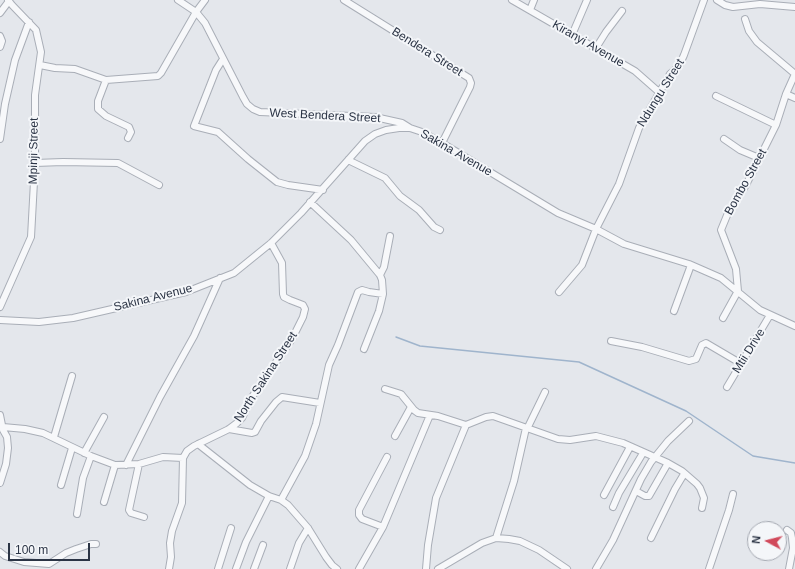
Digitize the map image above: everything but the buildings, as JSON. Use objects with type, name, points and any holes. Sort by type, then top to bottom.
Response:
[{"type":"street","points":[[0,13],[9,0]]},
{"type":"street","name":"Mpinji Street","points":[[0,307],[30,237],[35,163],[35,95],[41,52],[36,30],[9,0]]},
{"type":"street","name":"West Bendera Street","points":[[178,0],[196,12],[205,23],[247,104],[253,109],[260,112],[375,117],[402,123],[410,128]]},
{"type":"street","points":[[40,65],[55,68],[75,69],[106,80],[123,80],[160,75],[196,12],[205,0]]},
{"type":"street","name":"Bendera Street","points":[[344,0],[469,78],[471,83],[470,87],[442,143]]},
{"type":"street","name":"Kiranyi Avenue","points":[[512,0],[635,71],[660,93]]},
{"type":"street","points":[[530,10],[534,0]]},
{"type":"street","points":[[572,35],[587,0]]},
{"type":"street","name":"Ndungu Street","points":[[559,292],[582,265],[596,229],[619,184],[639,128],[670,74],[679,66],[704,0]]},
{"type":"street","points":[[717,0],[731,3],[795,7]]},
{"type":"street","points":[[596,48],[606,32],[622,12]]},
{"type":"street","points":[[745,19],[757,42],[795,74]]},
{"type":"street","points":[[0,139],[5,104],[15,60],[29,22]]},
{"type":"street","points":[[0,36],[2,41],[0,47]]},
{"type":"street","points":[[223,59],[216,70],[194,126],[218,132],[248,159],[277,182],[323,190]]},
{"type":"street","name":"Bombo Street","points":[[738,291],[736,270],[721,230],[728,212],[746,185],[776,125],[786,94],[795,74]]},
{"type":"street","points":[[106,80],[98,101],[98,109],[106,116],[129,127],[131,132],[128,138]]},
{"type":"street","points":[[786,94],[795,98]]},
{"type":"street","points":[[716,96],[776,125]]},
{"type":"street","name":"Sakina Avenue","points":[[0,320],[39,322],[73,318],[186,292],[234,273],[271,243],[323,190],[364,141],[375,134],[386,130],[410,128],[422,132],[442,143],[558,213],[596,229],[624,244],[691,265],[721,278],[753,305],[770,316],[795,326]]},
{"type":"street","points":[[724,140],[740,150],[759,158]]},
{"type":"street","points":[[348,160],[385,178],[400,196],[419,210],[434,227],[440,230]]},
{"type":"street","points":[[35,163],[118,163],[158,186]]},
{"type":"street","points":[[310,202],[351,240],[380,275],[382,280],[383,294],[377,319],[370,332],[364,349]]},
{"type":"street","points":[[380,275],[384,267],[390,236]]},
{"type":"street","name":"North Sakina Street","points":[[183,458],[187,451],[198,444],[237,424],[242,418],[252,397],[292,339],[304,313],[303,305],[284,297],[282,264],[271,243]]},
{"type":"street","points":[[674,311],[691,265]]},
{"type":"street","points":[[126,465],[160,397],[194,336],[220,278]]},
{"type":"street","points":[[282,500],[305,456],[316,424],[329,365],[358,292],[362,290],[383,294]]},
{"type":"street","points":[[723,318],[738,291]]},
{"type":"street","name":"Mtii Drive","points":[[727,387],[740,363],[770,316]]},
{"type":"street","points":[[611,341],[642,347],[689,361],[696,360],[702,345],[706,343],[740,363]]},
{"type":"street","points":[[54,437],[72,376]]},
{"type":"street","points":[[385,389],[401,394],[411,407],[418,412],[466,425],[486,416],[493,416],[527,429],[565,440],[596,436],[614,440],[668,463],[697,484],[704,498],[702,508]]},
{"type":"street","points":[[496,538],[514,481],[527,429],[545,392]]},
{"type":"street","points":[[229,429],[252,433],[254,432],[276,402],[282,397],[320,403]]},
{"type":"street","points":[[395,436],[411,407]]},
{"type":"street","points":[[0,415],[2,429],[7,437],[8,448],[6,464],[0,483]]},
{"type":"street","points":[[359,569],[383,527],[430,415]]},
{"type":"street","points":[[84,454],[104,417]]},
{"type":"street","points":[[596,569],[610,544],[643,475],[654,458],[668,441],[689,421]]},
{"type":"street","points":[[426,569],[428,545],[436,498],[466,425]]},
{"type":"street","points":[[2,429],[25,429],[43,433],[54,437],[84,454],[115,465],[139,464],[163,457],[183,458],[182,503],[172,531],[169,569]]},
{"type":"street","points":[[198,444],[250,485],[269,496],[282,500],[288,505],[308,528],[326,557],[337,569]]},
{"type":"street","points":[[604,495],[630,447]]},
{"type":"street","points":[[61,485],[72,448]]},
{"type":"street","points":[[613,507],[619,493],[643,453]]},
{"type":"street","points":[[77,514],[83,478],[91,456]]},
{"type":"street","points":[[383,527],[362,519],[359,515],[359,510],[387,458]]},
{"type":"street","points":[[636,491],[645,496],[649,496],[668,463]]},
{"type":"street","points":[[139,464],[130,510],[131,513],[144,517]]},
{"type":"street","points":[[104,502],[115,465]]},
{"type":"street","points":[[651,538],[684,474]]},
{"type":"street","points":[[709,569],[733,494]]},
{"type":"street","points":[[236,569],[246,542],[269,496]]},
{"type":"street","points":[[218,569],[231,528]]},
{"type":"street","points":[[290,569],[299,543],[308,528]]},
{"type":"street","points":[[787,530],[791,533],[793,548],[789,569]]},
{"type":"street","points":[[438,569],[482,543],[496,538],[520,541],[539,550],[567,569]]},
{"type":"street","points":[[0,552],[5,556],[24,562],[49,564],[76,548],[96,544]]},
{"type":"street","points":[[254,569],[263,545]]},
{"type":"waterway","points":[[396,337],[420,346],[579,362],[686,411],[753,456],[795,463]]}]
